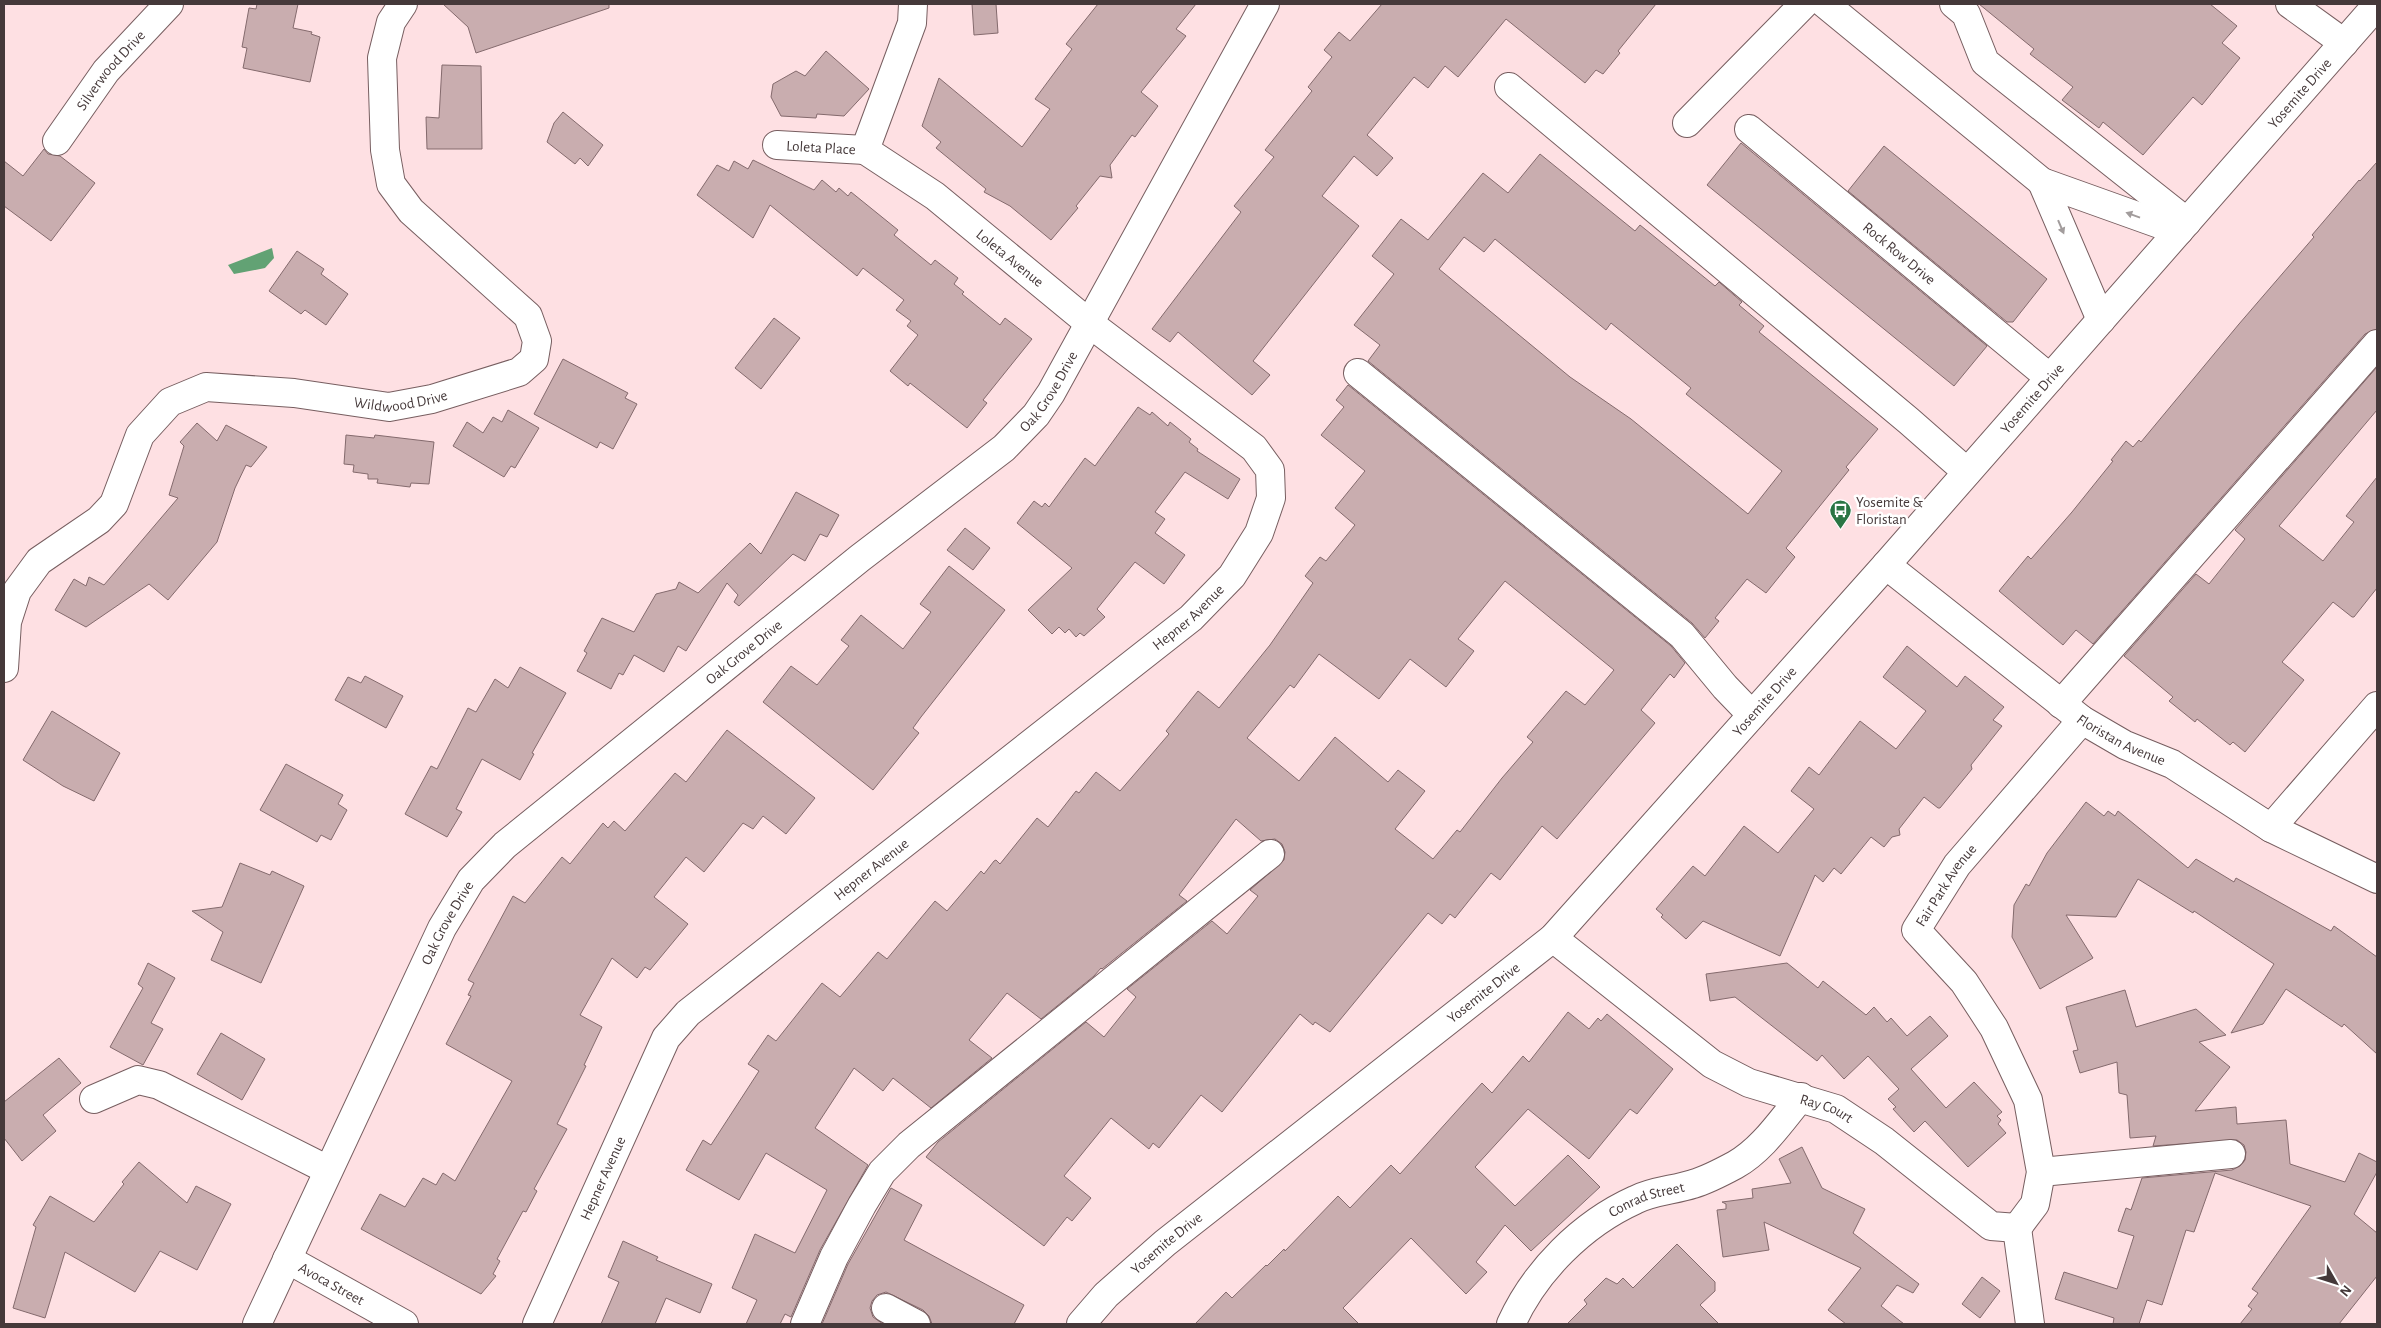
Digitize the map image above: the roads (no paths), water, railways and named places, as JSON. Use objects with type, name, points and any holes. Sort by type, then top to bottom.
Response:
[{"type":"street","name":"Silverwood Drive","points":[[57,141],[106,71],[169,4]]},
{"type":"street","name":"Wildwood Drive","points":[[4,668],[7,622],[16,591],[38,561],[99,520],[114,504],[140,435],[170,402],[206,387],[294,393],[388,407],[432,399],[518,372],[534,359],[537,342],[528,316],[411,211],[391,184],[385,150],[382,58],[392,22],[403,4]]},
{"type":"street","points":[[865,150],[912,23],[913,4]]},
{"type":"street","name":"Oak Grove Drive","points":[[257,1324],[442,928],[471,880],[521,832],[860,558],[1015,438],[1036,415],[1051,393],[1265,4]]},
{"type":"street","points":[[1687,123],[1804,4]]},
{"type":"street","points":[[1825,4],[2042,182],[2183,227]]},
{"type":"street","points":[[1954,4],[1966,14],[1985,62],[2183,227]]},
{"type":"street","points":[[2290,4],[2344,43]]},
{"type":"street","name":"Yosemite Drive","points":[[1081,1324],[1106,1295],[1165,1243],[1554,938],[1886,565],[2377,5]]},
{"type":"street","points":[[1509,87],[1909,420],[1968,472]]},
{"type":"street","name":"Rock Row Drive","points":[[1749,129],[2050,378]]},
{"type":"street","name":"Loleta Place","points":[[777,145],[865,150]]},
{"type":"street","name":"Loleta Avenue","points":[[865,150],[935,196],[1089,323],[1254,448],[1270,470]]},
{"type":"street","points":[[2042,182],[2101,320]]},
{"type":"street","points":[[2071,712],[2377,344]]},
{"type":"street","points":[[1358,373],[1682,635],[1725,687],[1752,715]]},
{"type":"street","name":"Hepner Avenue","points":[[537,1324],[666,1038],[688,1012],[1191,618],[1232,576],[1258,533],[1271,498],[1270,470]]},
{"type":"street","name":"Floristan Avenue","points":[[1886,565],[2071,712],[2125,745],[2172,764],[2271,828],[2377,879]]},
{"type":"street","points":[[2271,828],[2377,706]]},
{"type":"street","name":"Fair Park Avenue","points":[[2017,1228],[2034,1204],[2041,1172],[2028,1100],[1994,1028],[1964,982],[1916,930],[1957,865],[2071,712]]},
{"type":"street","points":[[805,1324],[834,1257],[882,1172],[917,1139],[1270,854]]},
{"type":"street","name":"Ray Court","points":[[1554,938],[1712,1064],[1748,1082],[1836,1109],[1884,1141],[1991,1226],[2017,1228]]},
{"type":"street","points":[[94,1099],[138,1080],[159,1085],[328,1170]]},
{"type":"street","name":"Conrad Street","points":[[1512,1324],[1518,1309],[1548,1265],[1589,1227],[1635,1199],[1696,1184],[1737,1164],[1767,1139],[1801,1097]]},
{"type":"street","points":[[2041,1172],[2231,1154]]},
{"type":"street","points":[[2017,1228],[2030,1324]]},
{"type":"street","name":"Avoca Street","points":[[287,1259],[404,1324]]},
{"type":"street","points":[[886,1308],[916,1324]]},
{"type":"place","name":"Yosemite & Floristan","points":[[1840,530]]}]
